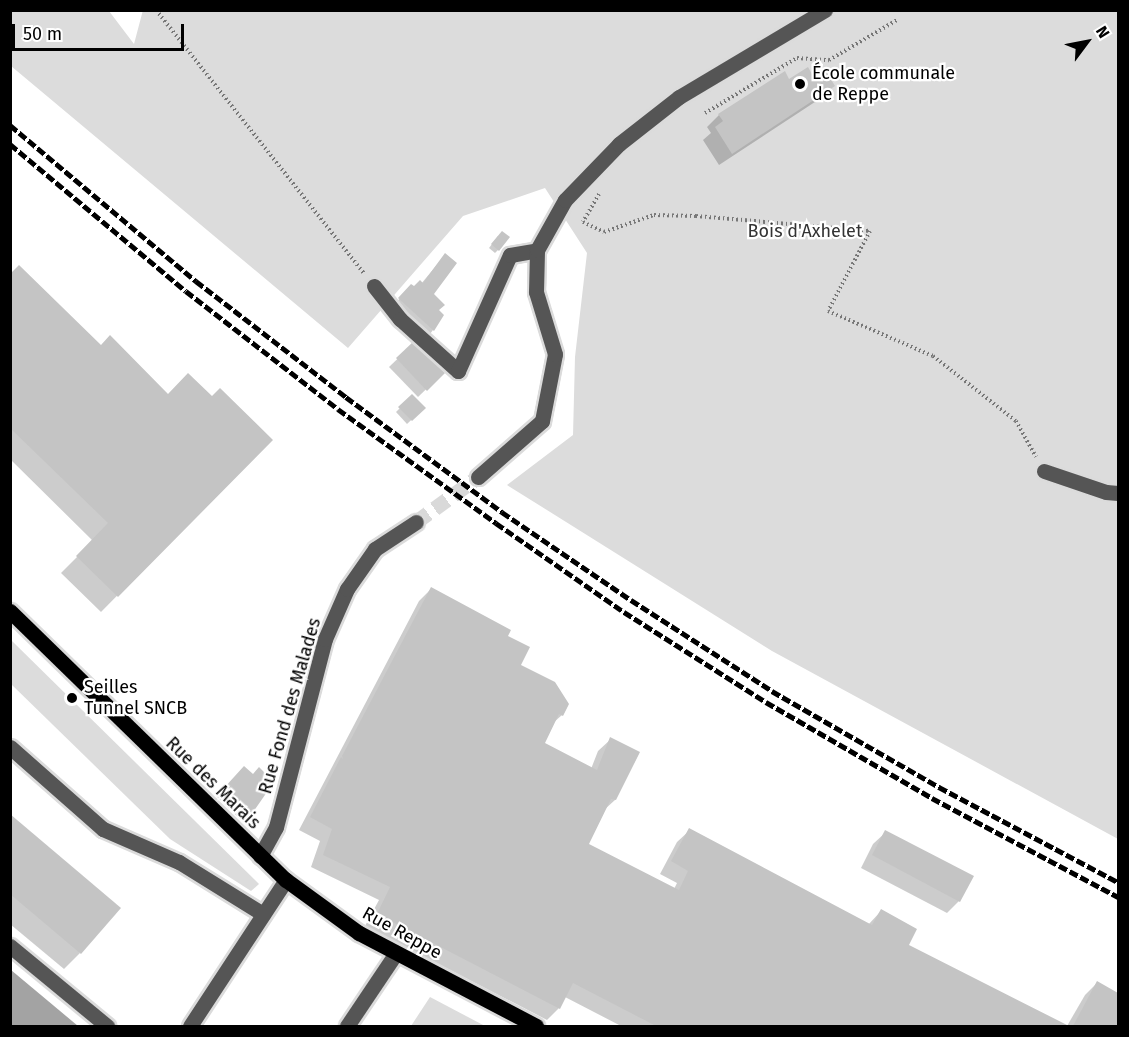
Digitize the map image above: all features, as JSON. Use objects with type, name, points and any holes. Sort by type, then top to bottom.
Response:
[{"type":"main road","name":"Rue des Marais","points":[[10,611],[260,856]]},
{"type":"main road","name":"Rue Reppe","points":[[260,856],[285,880],[359,933],[536,1026]]},
{"type":"street","points":[[478,477],[542,421],[555,354],[536,292],[537,250],[565,200],[619,144],[679,97],[825,10]]},
{"type":"street","points":[[374,286],[400,319],[458,371],[510,255],[537,250]]},
{"type":"street","points":[[1044,471],[1106,492],[1119,493]]},
{"type":"street","name":"Rue Fond des Malades","points":[[260,856],[276,827],[325,639],[347,589],[375,549],[416,522]]},
{"type":"street","points":[[10,747],[104,829],[179,862],[263,914]]},
{"type":"street","points":[[190,1026],[285,880]]},
{"type":"street","points":[[10,946],[107,1026]]},
{"type":"street","points":[[347,1026],[396,953]]},
{"type":"path","points":[[156,10],[374,286]]},
{"type":"path","points":[[705,113],[797,58],[830,60],[897,20]]},
{"type":"path","points":[[605,185],[583,222],[604,232],[654,215],[696,216],[870,231],[828,312],[933,356],[1016,421],[1044,471]]},
{"type":"green space","name":"Bois d'Axhelet","points":[[143,10],[1118,11],[1118,839],[772,651],[507,485],[573,435],[575,357],[587,253],[545,188],[463,216],[348,348],[11,66],[10,11],[109,11],[134,44]]},
{"type":"green space","points":[[10,640],[259,884],[251,891],[170,839],[11,684]]},
{"type":"green space","points":[[430,997],[485,1026],[411,1026]]},
{"type":"shaded area","points":[[11,970],[78,1026],[11,1026]]},
{"type":"building","points":[[808,67],[813,76],[824,68],[835,86],[732,154],[715,127],[723,121],[718,114],[785,71],[789,79]]},
{"type":"building","points":[[502,231],[510,237],[499,251],[491,244]]},
{"type":"building","points":[[445,253],[457,263],[434,294],[445,305],[439,310],[444,315],[434,331],[398,298],[411,284],[414,286],[420,280],[423,283]]},
{"type":"building","points":[[19,265],[101,345],[110,335],[168,394],[188,373],[212,396],[220,388],[273,440],[118,597],[76,556],[108,523],[10,428],[10,274]]},
{"type":"building","points":[[414,341],[445,373],[427,391],[396,358]]},
{"type":"building","points":[[412,394],[426,408],[412,421],[398,407]]},
{"type":"building","points":[[431,587],[511,630],[508,636],[530,647],[521,665],[555,682],[569,704],[563,716],[559,714],[545,743],[597,770],[610,737],[640,752],[616,800],[611,799],[589,844],[679,890],[688,871],[671,861],[689,828],[872,925],[881,909],[917,929],[909,945],[1069,1026],[656,1026],[573,983],[560,1009],[377,914],[390,887],[323,855],[332,829],[310,817],[341,757],[343,759],[342,756]]},
{"type":"building","points":[[244,766],[253,774],[259,767],[274,782],[251,815],[224,788]]},
{"type":"building","points":[[10,814],[121,908],[81,954],[10,894]]},
{"type":"building","points":[[885,830],[974,876],[960,902],[872,855]]},
{"type":"building","points":[[1097,981],[1118,993],[1118,1026],[1073,1026]]},
{"type":"tunnel","points":[[416,522],[478,477]]},
{"type":"railway","points":[[10,125],[196,281],[346,397],[502,512],[631,600],[772,691],[939,787],[1118,882]]},
{"type":"railway","points":[[10,144],[186,291],[338,409],[624,612],[766,702],[932,798],[1118,897]]},
{"type":"place","name":"École communale de Reppe","points":[[800,84]]},
{"type":"place","name":"Seilles Tunnel SNCB","points":[[72,698]]}]
